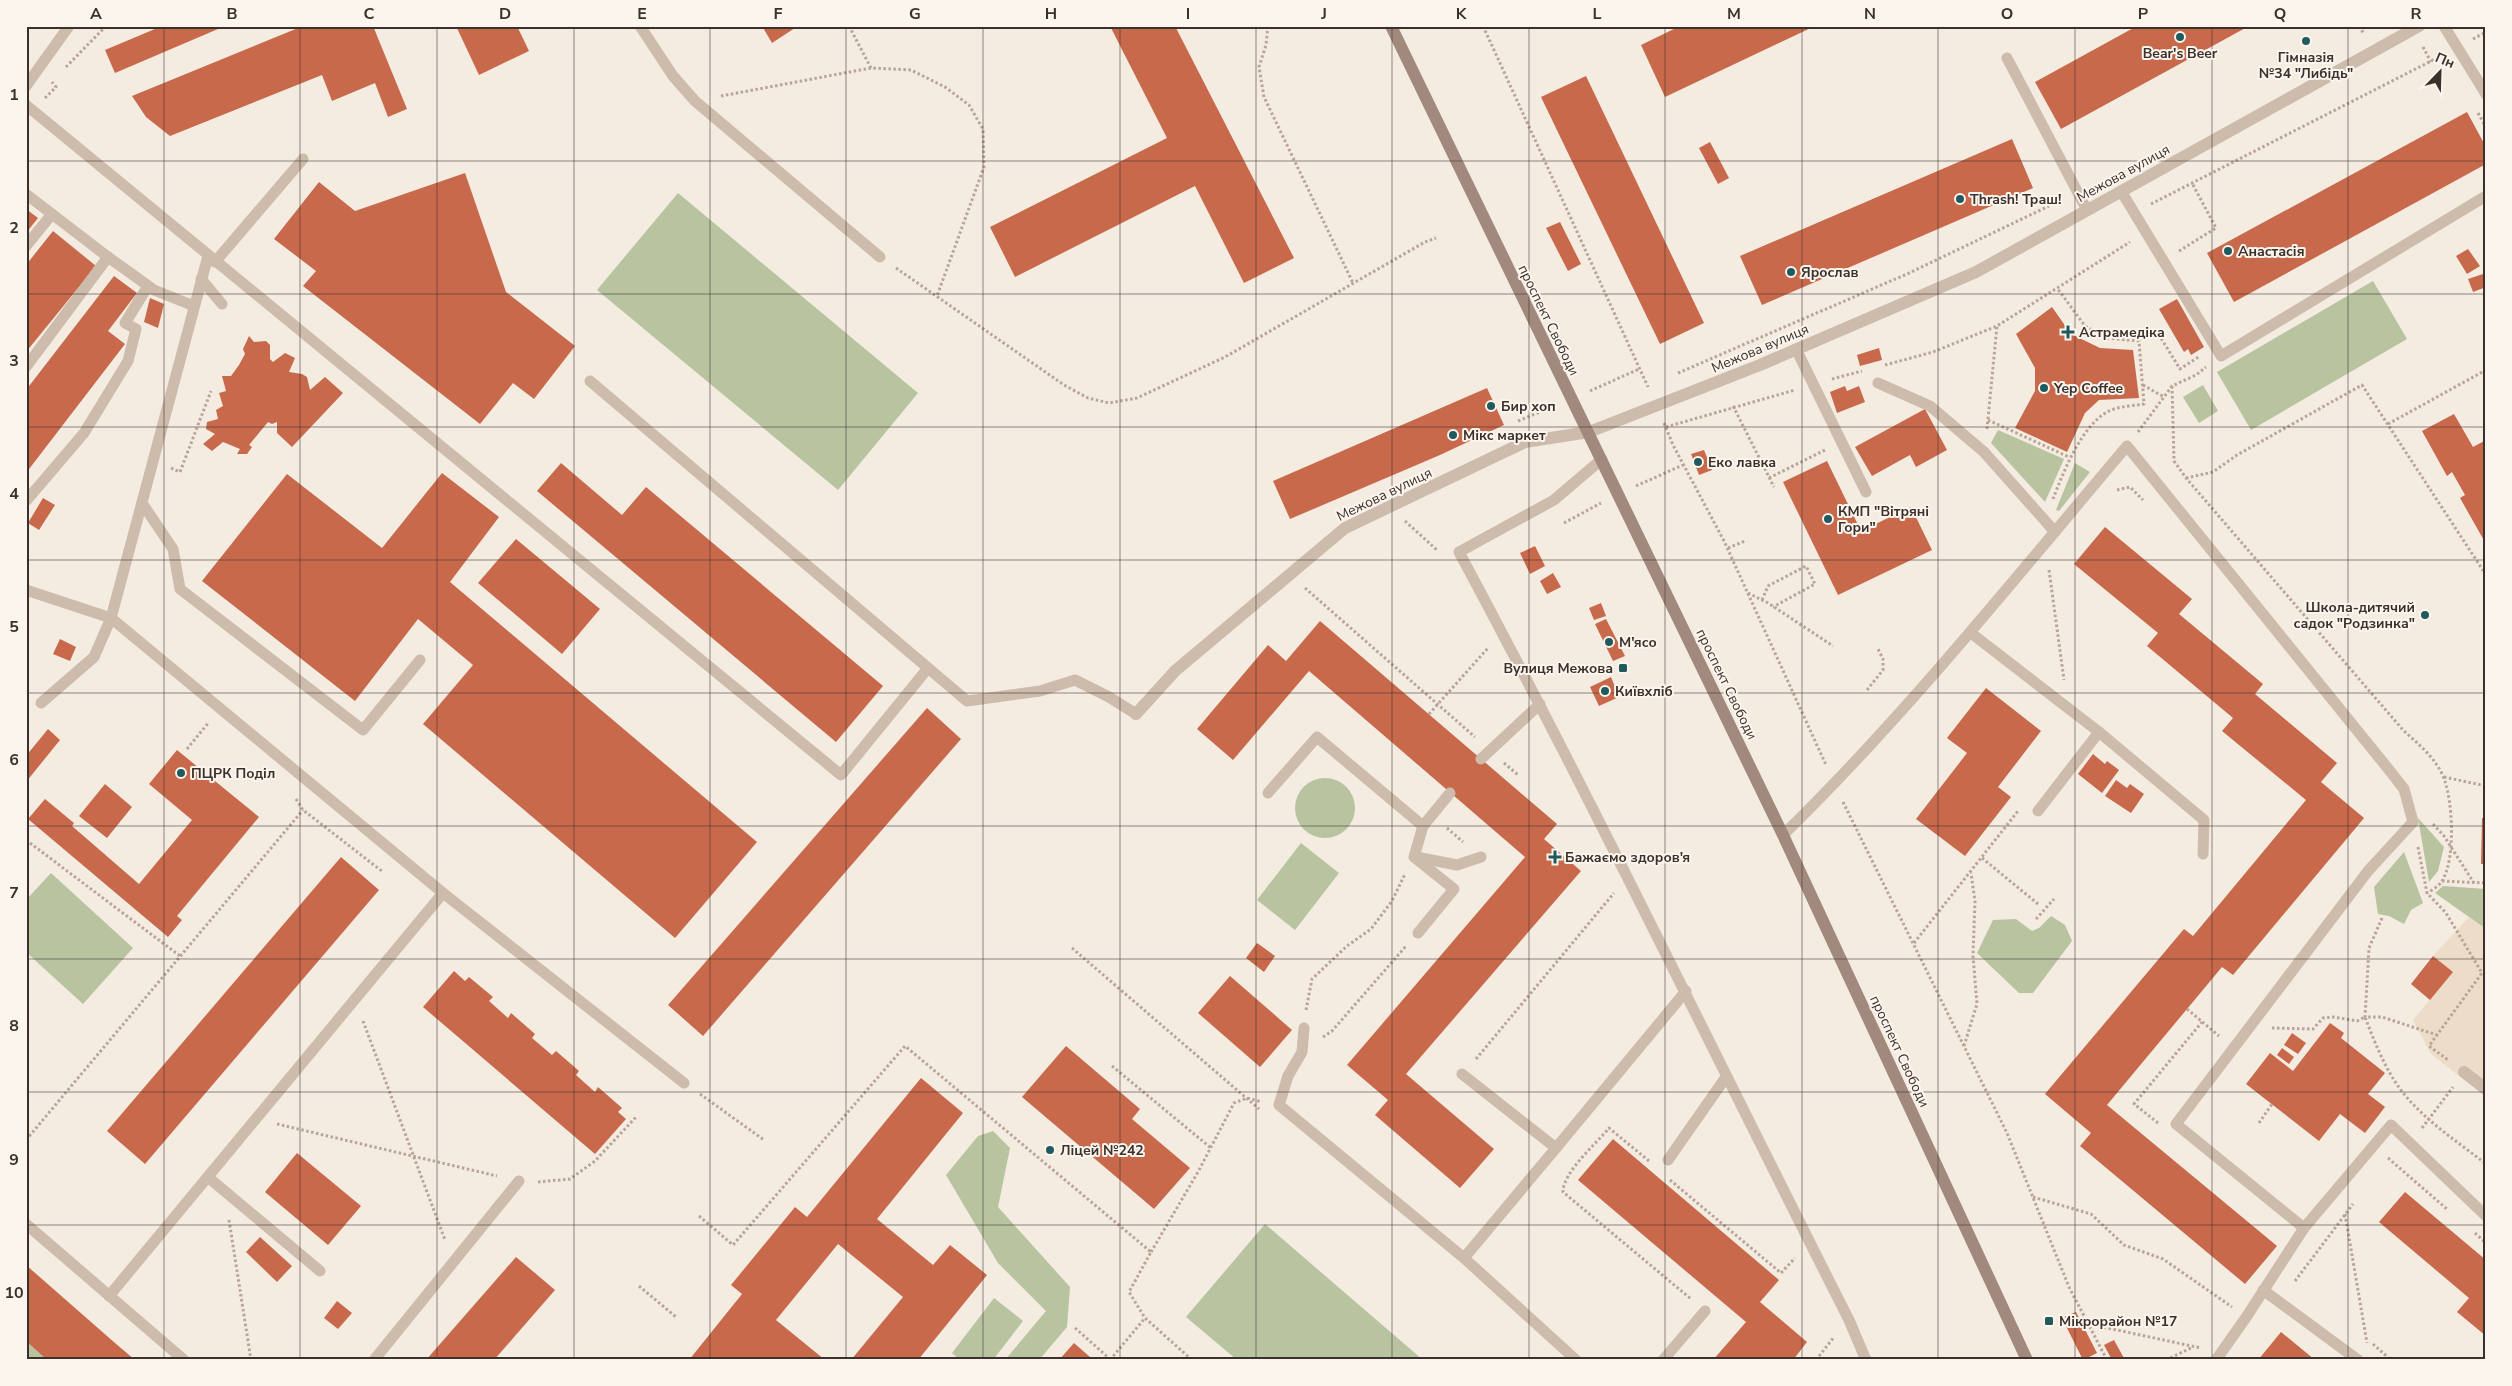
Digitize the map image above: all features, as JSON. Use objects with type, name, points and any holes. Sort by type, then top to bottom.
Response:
[{"type":"street","name":"проспект Свободи","points":[[1391,26],[1602,458],[1783,835],[2027,1360]]},
{"type":"street","name":"Межова вулиця","points":[[1136,714],[1174,671],[1345,528],[1526,442],[1589,432],[1796,350],[1976,272],[2419,26]]},
{"type":"street","points":[[2464,1072],[2486,1089]]},
{"type":"lane","points":[[26,86],[69,26]]},
{"type":"lane","points":[[640,26],[673,76],[695,101],[880,257]]},
{"type":"lane","points":[[2444,26],[2486,94]]},
{"type":"lane","points":[[2007,58],[2087,210]]},
{"type":"lane","points":[[29,108],[842,776],[928,668]]},
{"type":"lane","points":[[41,703],[94,657],[111,618],[201,279],[211,259],[303,159]]},
{"type":"lane","points":[[2121,191],[2218,351],[2486,196]]},
{"type":"lane","points":[[26,194],[108,258],[148,286],[194,306]]},
{"type":"lane","points":[[26,246],[52,214]]},
{"type":"lane","points":[[26,367],[108,258]]},
{"type":"lane","points":[[201,279],[222,304]]},
{"type":"lane","points":[[26,501],[84,432],[128,361],[136,329],[125,323],[148,286]]},
{"type":"lane","points":[[1796,350],[1866,492]]},
{"type":"lane","points":[[590,381],[967,701],[1040,691],[1075,680],[1109,697],[1136,714]]},
{"type":"lane","points":[[1878,383],[1930,406],[1984,452],[2054,532]]},
{"type":"lane","points":[[1783,835],[1835,785],[1971,633],[2127,446],[2404,789],[2413,822],[2368,871],[2176,1124],[2304,1228]]},
{"type":"lane","points":[[1602,458],[1554,500],[1459,552],[1540,704],[1686,991],[1726,1077],[1849,1320],[1866,1360]]},
{"type":"lane","points":[[142,503],[173,548],[180,589],[363,730],[420,660]]},
{"type":"lane","points":[[26,590],[111,618],[444,893],[684,1083]]},
{"type":"lane","points":[[1971,633],[2099,732],[2204,820],[2202,854]]},
{"type":"lane","points":[[1482,759],[1540,704]]},
{"type":"lane","points":[[2038,811],[2099,732]]},
{"type":"lane","points":[[1268,793],[1317,737],[1422,826]]},
{"type":"lane","points":[[1414,857],[1422,826],[1450,793]]},
{"type":"lane","points":[[1414,857],[1457,865],[1481,857]]},
{"type":"lane","points":[[1414,857],[1454,890],[1418,932]]},
{"type":"lane","points":[[110,1296],[444,893]]},
{"type":"lane","points":[[1464,1258],[1686,991]]},
{"type":"lane","points":[[1304,1028],[1302,1052],[1288,1076],[1279,1106],[1464,1258],[1576,1360]]},
{"type":"lane","points":[[1462,1074],[1556,1148]]},
{"type":"lane","points":[[1668,1160],[1726,1077]]},
{"type":"lane","points":[[2216,1360],[2304,1228],[2392,1125],[2486,1216]]},
{"type":"lane","points":[[209,1178],[224,1193],[320,1271]]},
{"type":"lane","points":[[374,1360],[519,1181]]},
{"type":"lane","points":[[26,1224],[184,1360]]},
{"type":"lane","points":[[2263,1290],[2358,1360]]},
{"type":"lane","points":[[1663,1360],[1705,1311]]},
{"type":"path","points":[[65,68],[106,26]]},
{"type":"path","points":[[849,26],[872,68]]},
{"type":"path","points":[[1268,26],[1266,46],[1259,67],[1264,97],[1353,284]]},
{"type":"path","points":[[1483,26],[1648,386],[1656,382]]},
{"type":"path","points":[[2134,213],[2458,48]]},
{"type":"path","points":[[695,101],[872,68],[911,70],[946,87],[969,105],[983,129],[984,167],[937,296]]},
{"type":"path","points":[[29,108],[56,87],[52,82],[58,75]]},
{"type":"path","points":[[2163,260],[2216,228],[2192,183]]},
{"type":"path","points":[[1673,375],[1906,274],[2078,192]]},
{"type":"path","points":[[1878,367],[1933,352],[1997,326],[2146,232]]},
{"type":"path","points":[[880,257],[1064,384],[1088,398],[1109,403],[1137,398],[1225,357],[1425,242],[1436,238]]},
{"type":"path","points":[[2050,506],[2069,457],[2096,422],[2108,411],[2144,404],[2139,341],[2106,338],[2085,326],[2057,288]]},
{"type":"path","points":[[1986,438],[1997,326]]},
{"type":"path","points":[[2156,330],[2180,369],[2218,351]]},
{"type":"path","points":[[2127,446],[2172,386],[2196,375],[2218,351]]},
{"type":"path","points":[[1666,427],[1733,406],[1868,369]]},
{"type":"path","points":[[2388,424],[2486,370]]},
{"type":"path","points":[[2143,385],[2164,398]]},
{"type":"path","points":[[2186,478],[2213,472],[2237,455],[2362,385],[2486,575]]},
{"type":"path","points":[[2172,386],[2174,461],[2186,478],[2403,730],[2426,750],[2444,777],[2450,814],[2451,860],[2442,882],[2427,893]]},
{"type":"path","points":[[167,466],[180,472],[211,391]]},
{"type":"path","points":[[1733,406],[1774,486]]},
{"type":"path","points":[[1988,420],[2069,457]]},
{"type":"path","points":[[1673,445],[1728,548],[1835,785],[2007,1133],[2069,1287],[2107,1360]]},
{"type":"path","points":[[1769,478],[1828,449]]},
{"type":"path","points":[[2112,491],[2130,487],[2144,501]]},
{"type":"path","points":[[1390,507],[1438,551]]},
{"type":"path","points":[[1728,548],[1745,541]]},
{"type":"path","points":[[2042,572],[2048,565],[2065,685],[2058,680]]},
{"type":"path","points":[[1762,600],[1768,586],[1806,566],[1815,584],[1773,607]]},
{"type":"path","points":[[1290,574],[1518,775]]},
{"type":"path","points":[[1748,593],[1833,646]]},
{"type":"path","points":[[1429,714],[1492,643]]},
{"type":"path","points":[[1867,690],[1884,670],[1883,659],[1878,649]]},
{"type":"path","points":[[187,749],[212,718]]},
{"type":"path","points":[[2444,777],[2486,786]]},
{"type":"path","points":[[2407,802],[2418,809],[2444,836],[2451,850],[2474,883]]},
{"type":"path","points":[[26,1140],[303,810]]},
{"type":"path","points":[[2410,1143],[2464,1072],[2429,1046],[2484,972],[2446,913],[2427,893],[2413,822]]},
{"type":"path","points":[[26,840],[180,956]]},
{"type":"path","points":[[1914,943],[1992,846]]},
{"type":"path","points":[[1304,1028],[1312,979],[1347,946],[1371,929],[1392,901],[1414,857]]},
{"type":"path","points":[[1982,858],[2038,904]]},
{"type":"path","points":[[1964,1046],[1977,1004],[1973,956],[1975,900],[1971,872]]},
{"type":"path","points":[[2442,882],[2486,883]]},
{"type":"path","points":[[1462,1074],[1617,888]]},
{"type":"path","points":[[2036,920],[2054,899]]},
{"type":"path","points":[[2382,918],[2369,948],[2365,1016],[2394,1080],[2429,1119],[2486,1164]]},
{"type":"path","points":[[1302,1052],[1332,1031],[1418,932]]},
{"type":"path","points":[[355,1000],[454,1261]]},
{"type":"path","points":[[2187,1009],[2220,1038]]},
{"type":"path","points":[[2252,1024],[2267,1028],[2313,1029],[2323,1018],[2334,1017],[2357,1021],[2365,1016],[2391,1019],[2437,1035]]},
{"type":"path","points":[[2176,1124],[2169,1132],[2134,1104],[2202,1022]]},
{"type":"path","points":[[699,1216],[733,1244],[904,1046],[1151,1252]]},
{"type":"path","points":[[1112,1066],[1211,1148]]},
{"type":"path","points":[[684,1083],[764,1140]]},
{"type":"path","points":[[1192,1360],[1145,1318],[1129,1292],[1211,1148],[1234,1103],[1247,1098],[1279,1106]]},
{"type":"path","points":[[2259,1124],[2272,1104]]},
{"type":"path","points":[[257,1119],[519,1181],[547,1182],[570,1179],[595,1161],[636,1117]]},
{"type":"path","points":[[1705,1311],[1563,1192],[1563,1183],[1569,1174],[1609,1128],[1781,1273],[1800,1253]]},
{"type":"path","points":[[2383,1165],[2388,1158],[2456,1217]]},
{"type":"path","points":[[1660,1171],[1668,1160]]},
{"type":"path","points":[[2341,1184],[2368,1346]]},
{"type":"path","points":[[224,1193],[251,1360]]},
{"type":"path","points":[[2033,1196],[2091,1214],[2124,1245],[2163,1259],[2247,1316]]},
{"type":"path","points":[[2280,1302],[2356,1200]]},
{"type":"path","points":[[2471,1230],[2486,1243]]},
{"type":"path","points":[[639,1286],[676,1317]]},
{"type":"path","points":[[1075,1328],[1110,1360],[1145,1318]]},
{"type":"path","points":[[1816,1360],[1849,1320]]},
{"type":"path","points":[[2089,1324],[2194,1346],[2166,1360]]},
{"type":"green space","points":[[678,193],[918,393],[838,490],[597,290]]},
{"type":"green space","points":[[2373,281],[2407,339],[2251,430],[2217,372]]},
{"type":"green space","points":[[2203,385],[2218,411],[2199,423],[2183,397]]},
{"type":"green space","points":[[1998,430],[2064,459],[2045,502],[1991,443]]},
{"type":"green space","points":[[2075,463],[2090,472],[2059,511],[2056,510]]},
{"type":"green space","points":[[1325,778],[1341,783],[1346,787],[1350,792],[1355,808],[1350,824],[1346,829],[1341,833],[1325,838],[1309,833],[1304,829],[1300,824],[1295,808],[1300,792],[1304,787],[1309,783]]},
{"type":"green space","points":[[2418,818],[2444,847],[2438,871],[2429,882]]},
{"type":"green space","points":[[1301,843],[1339,873],[1295,930],[1257,900]]},
{"type":"green space","points":[[2404,852],[2423,903],[2411,910],[2404,924],[2389,916],[2378,914],[2374,887]]},
{"type":"green space","points":[[51,873],[133,948],[83,1004],[26,952],[26,900]]},
{"type":"green space","points":[[2443,886],[2486,889],[2486,929],[2435,893]]},
{"type":"green space","points":[[2051,916],[2065,925],[2072,941],[2033,993],[2019,993],[1977,953],[1993,920],[2016,919],[2032,931],[2039,928]]},
{"type":"green space","points":[[993,1131],[1010,1148],[998,1207],[1070,1287],[1067,1327],[1039,1360],[1005,1360],[1046,1311],[998,1263],[946,1175],[978,1136]]},
{"type":"green space","points":[[1265,1224],[1423,1360],[1237,1360],[1186,1317]]},
{"type":"green space","points":[[994,1298],[1023,1321],[993,1360],[960,1360],[952,1353]]},
{"type":"green space","points":[[26,1341],[47,1360],[26,1360]]},
{"type":"shaded area","points":[[2469,917],[2486,929],[2486,1097],[2431,1054],[2413,1020],[2453,972],[2433,956]]},
{"type":"building","points":[[162,26],[225,26],[115,73],[105,50]]},
{"type":"building","points":[[303,26],[373,26],[407,109],[388,117],[375,83],[332,101],[322,75],[170,136],[146,117],[132,96]]},
{"type":"building","points":[[456,26],[517,26],[529,51],[479,75]]},
{"type":"building","points":[[762,26],[798,26],[772,43]]},
{"type":"building","points":[[1110,26],[1175,26],[1294,258],[1244,283],[1195,186],[1015,277],[990,227],[1167,138]]},
{"type":"building","points":[[1680,26],[1815,26],[1665,97],[1641,45]]},
{"type":"building","points":[[2137,26],[2249,26],[2061,129],[2035,82]]},
{"type":"building","points":[[1586,76],[1704,323],[1660,344],[1541,97]]},
{"type":"building","points":[[2467,112],[2486,147],[2486,164],[2234,302],[2207,253]]},
{"type":"building","points":[[2012,139],[2033,188],[1762,305],[1740,256]]},
{"type":"building","points":[[1710,142],[1729,178],[1718,184],[1699,148]]},
{"type":"building","points":[[465,173],[506,292],[575,346],[534,399],[513,383],[480,424],[303,286],[316,271],[274,239],[319,182],[355,211]]},
{"type":"building","points":[[26,209],[38,218],[26,233]]},
{"type":"building","points":[[1560,222],[1581,264],[1568,271],[1546,228]]},
{"type":"building","points":[[53,231],[96,266],[26,352],[26,265]]},
{"type":"building","points":[[2468,249],[2480,266],[2467,274],[2456,256]]},
{"type":"building","points":[[2486,273],[2486,287],[2473,292],[2468,279]]},
{"type":"building","points":[[114,276],[137,293],[108,331],[125,344],[26,473],[26,390]]},
{"type":"building","points":[[150,298],[164,304],[158,328],[144,322]]},
{"type":"building","points":[[2177,299],[2204,347],[2191,355],[2188,349],[2184,352],[2159,309]]},
{"type":"building","points":[[2052,307],[2071,334],[2100,348],[2133,350],[2139,398],[2099,400],[2085,413],[2067,452],[2015,428],[2035,391],[2035,368],[2016,334]]},
{"type":"building","points":[[249,336],[254,342],[266,341],[270,345],[270,359],[273,362],[285,353],[295,358],[289,372],[302,374],[307,377],[310,390],[325,377],[343,393],[292,447],[277,433],[277,422],[272,424],[268,422],[249,445],[252,447],[247,454],[237,454],[240,449],[223,442],[212,451],[203,444],[215,434],[206,429],[207,422],[218,419],[216,410],[223,406],[219,393],[226,391],[222,376],[231,376],[239,365],[245,354],[243,349]]},
{"type":"building","points":[[1879,348],[1882,360],[1860,366],[1857,355]]},
{"type":"building","points":[[1845,386],[1847,391],[1859,386],[1865,402],[1837,413],[1830,392]]},
{"type":"building","points":[[1487,388],[1504,425],[1440,455],[1290,519],[1273,481]]},
{"type":"building","points":[[1925,409],[1947,450],[1916,467],[1910,455],[1872,476],[1855,447]]},
{"type":"building","points":[[2454,414],[2473,447],[2486,440],[2486,544],[2460,498],[2465,495],[2452,472],[2447,476],[2422,431]]},
{"type":"building","points":[[1704,450],[1712,470],[1699,475],[1691,454]]},
{"type":"building","name":"КМП \"Вітряні Гори\"","points":[[1827,461],[1861,531],[1911,507],[1932,550],[1838,595],[1783,482]]},
{"type":"building","points":[[561,463],[622,515],[646,487],[883,686],[836,742],[537,491]]},
{"type":"building","points":[[442,473],[499,517],[450,582],[757,842],[675,938],[423,724],[473,665],[418,619],[355,701],[202,581],[287,474],[382,548]]},
{"type":"building","points":[[43,498],[55,505],[39,530],[28,523]]},
{"type":"building","points":[[2105,527],[2192,599],[2179,614],[2263,684],[2255,694],[2337,763],[2321,782],[2364,818],[2233,975],[2222,967],[2107,1105],[2277,1246],[2245,1284],[2080,1146],[2091,1133],[2045,1094],[2184,929],[2193,936],[2306,800],[2222,731],[2233,718],[2147,646],[2158,633],[2074,564]]},
{"type":"building","points":[[516,539],[600,609],[562,654],[478,583]]},
{"type":"building","points":[[1535,546],[1545,566],[1530,574],[1520,553]]},
{"type":"building","points":[[1553,573],[1561,587],[1547,594],[1540,581]]},
{"type":"building","points":[[1601,603],[1606,616],[1594,620],[1589,608]]},
{"type":"building","points":[[1606,619],[1625,656],[1613,661],[1595,624]]},
{"type":"building","points":[[1320,621],[1557,824],[1544,839],[1581,871],[1406,1074],[1494,1149],[1460,1188],[1375,1115],[1388,1100],[1347,1065],[1525,857],[1309,671],[1233,760],[1197,729],[1268,645],[1286,661]]},
{"type":"building","points":[[60,639],[76,647],[70,661],[53,654]]},
{"type":"building","points":[[1611,677],[1619,697],[1599,706],[1590,687]]},
{"type":"building","points":[[1986,688],[2041,731],[1998,787],[2011,797],[1965,856],[1916,819],[1967,753],[1947,738]]},
{"type":"building","points":[[927,708],[961,739],[703,1036],[668,1005]]},
{"type":"building","points":[[48,729],[60,740],[26,782],[26,756]]},
{"type":"building","points":[[177,750],[259,817],[177,916],[182,920],[168,937],[28,819],[45,799],[74,823],[72,826],[139,884],[192,820],[149,784]]},
{"type":"building","points":[[2093,754],[2105,764],[2107,761],[2119,770],[2102,793],[2078,774]]},
{"type":"building","points":[[2116,780],[2127,788],[2130,784],[2144,794],[2131,813],[2105,796]]},
{"type":"building","points":[[105,784],[132,807],[107,838],[79,816]]},
{"type":"building","points":[[2482,818],[2486,818],[2486,864],[2481,864]]},
{"type":"building","points":[[341,857],[379,890],[145,1164],[107,1131]]},
{"type":"building","points":[[1257,943],[1275,956],[1264,972],[1246,958]]},
{"type":"building","points":[[2433,956],[2453,972],[2430,1000],[2411,984]]},
{"type":"building","points":[[454,971],[465,981],[469,977],[493,997],[489,1001],[508,1018],[511,1013],[535,1034],[532,1038],[552,1055],[556,1051],[579,1071],[576,1075],[595,1092],[598,1087],[622,1108],[618,1112],[626,1119],[595,1154],[423,1007]]},
{"type":"building","points":[[1230,976],[1292,1030],[1260,1067],[1198,1013]]},
{"type":"building","points":[[2330,1023],[2344,1033],[2341,1038],[2385,1073],[2368,1094],[2385,1107],[2365,1133],[2340,1114],[2319,1141],[2246,1084],[2270,1053],[2293,1071]]},
{"type":"building","points":[[2292,1033],[2306,1043],[2298,1054],[2284,1045]]},
{"type":"building","points":[[1066,1046],[1140,1109],[1132,1119],[1190,1168],[1154,1209],[1022,1097]]},
{"type":"building","points":[[2282,1048],[2294,1057],[2289,1064],[2277,1055]]},
{"type":"building","points":[[921,1078],[963,1113],[877,1219],[933,1265],[950,1245],[987,1275],[918,1360],[851,1360],[903,1297],[838,1244],[776,1320],[825,1360],[689,1360],[742,1294],[731,1285],[795,1207],[807,1217]]},
{"type":"building","points":[[1613,1139],[1779,1280],[1760,1302],[1807,1342],[1793,1360],[1713,1360],[1746,1322],[1578,1180]]},
{"type":"building","points":[[297,1153],[361,1206],[328,1245],[265,1192]]},
{"type":"building","points":[[2405,1192],[2486,1260],[2486,1336],[2457,1312],[2469,1298],[2379,1222]]},
{"type":"building","points":[[260,1237],[292,1266],[277,1282],[246,1252]]},
{"type":"building","points":[[516,1257],[555,1290],[494,1360],[426,1360]]},
{"type":"building","points":[[26,1265],[135,1360],[47,1360],[26,1341]]},
{"type":"building","points":[[337,1301],[352,1313],[338,1329],[324,1318]]},
{"type":"building","points":[[2076,1312],[2097,1353],[2083,1360],[2062,1318]]},
{"type":"building","points":[[2281,1332],[2315,1360],[2258,1360]]},
{"type":"building","points":[[2114,1340],[2125,1360],[2112,1360],[2104,1345]]},
{"type":"building","points":[[1074,1343],[1090,1357],[1088,1360],[1059,1360]]},
{"type":"place","name":"Bear's Beer","points":[[2180,37]]},
{"type":"place","name":"Гімназія №34 \"Либідь\"","points":[[2306,41]]},
{"type":"place","name":"Thrash! Траш!","points":[[1960,199]]},
{"type":"place","name":"Анастасія","points":[[2228,251]]},
{"type":"place","name":"Ярослав","points":[[1791,272]]},
{"type":"place","name":"Астрамедіка","points":[[2068,332]]},
{"type":"place","name":"Yep Coffee","points":[[2044,388]]},
{"type":"place","name":"Бир хоп","points":[[1491,406]]},
{"type":"place","name":"Мікс маркет","points":[[1453,435]]},
{"type":"place","name":"Еко лавка","points":[[1698,462]]},
{"type":"place","name":"КМП \"Вітряні Гори\"","points":[[1828,519]]},
{"type":"place","name":"Школа-дитячий садок \"Родзинка\"","points":[[2425,615]]},
{"type":"place","name":"М'ясо","points":[[1609,642]]},
{"type":"place","name":"Вулиця Межова","points":[[1623,668]]},
{"type":"place","name":"Київхліб","points":[[1605,691]]},
{"type":"place","name":"ПЦРК Поділ","points":[[181,773]]},
{"type":"place","name":"Бажаємо здоров'я","points":[[1555,857]]},
{"type":"place","name":"Ліцей №242","points":[[1050,1150]]},
{"type":"place","name":"Мікрорайон №17","points":[[2049,1321]]}]
